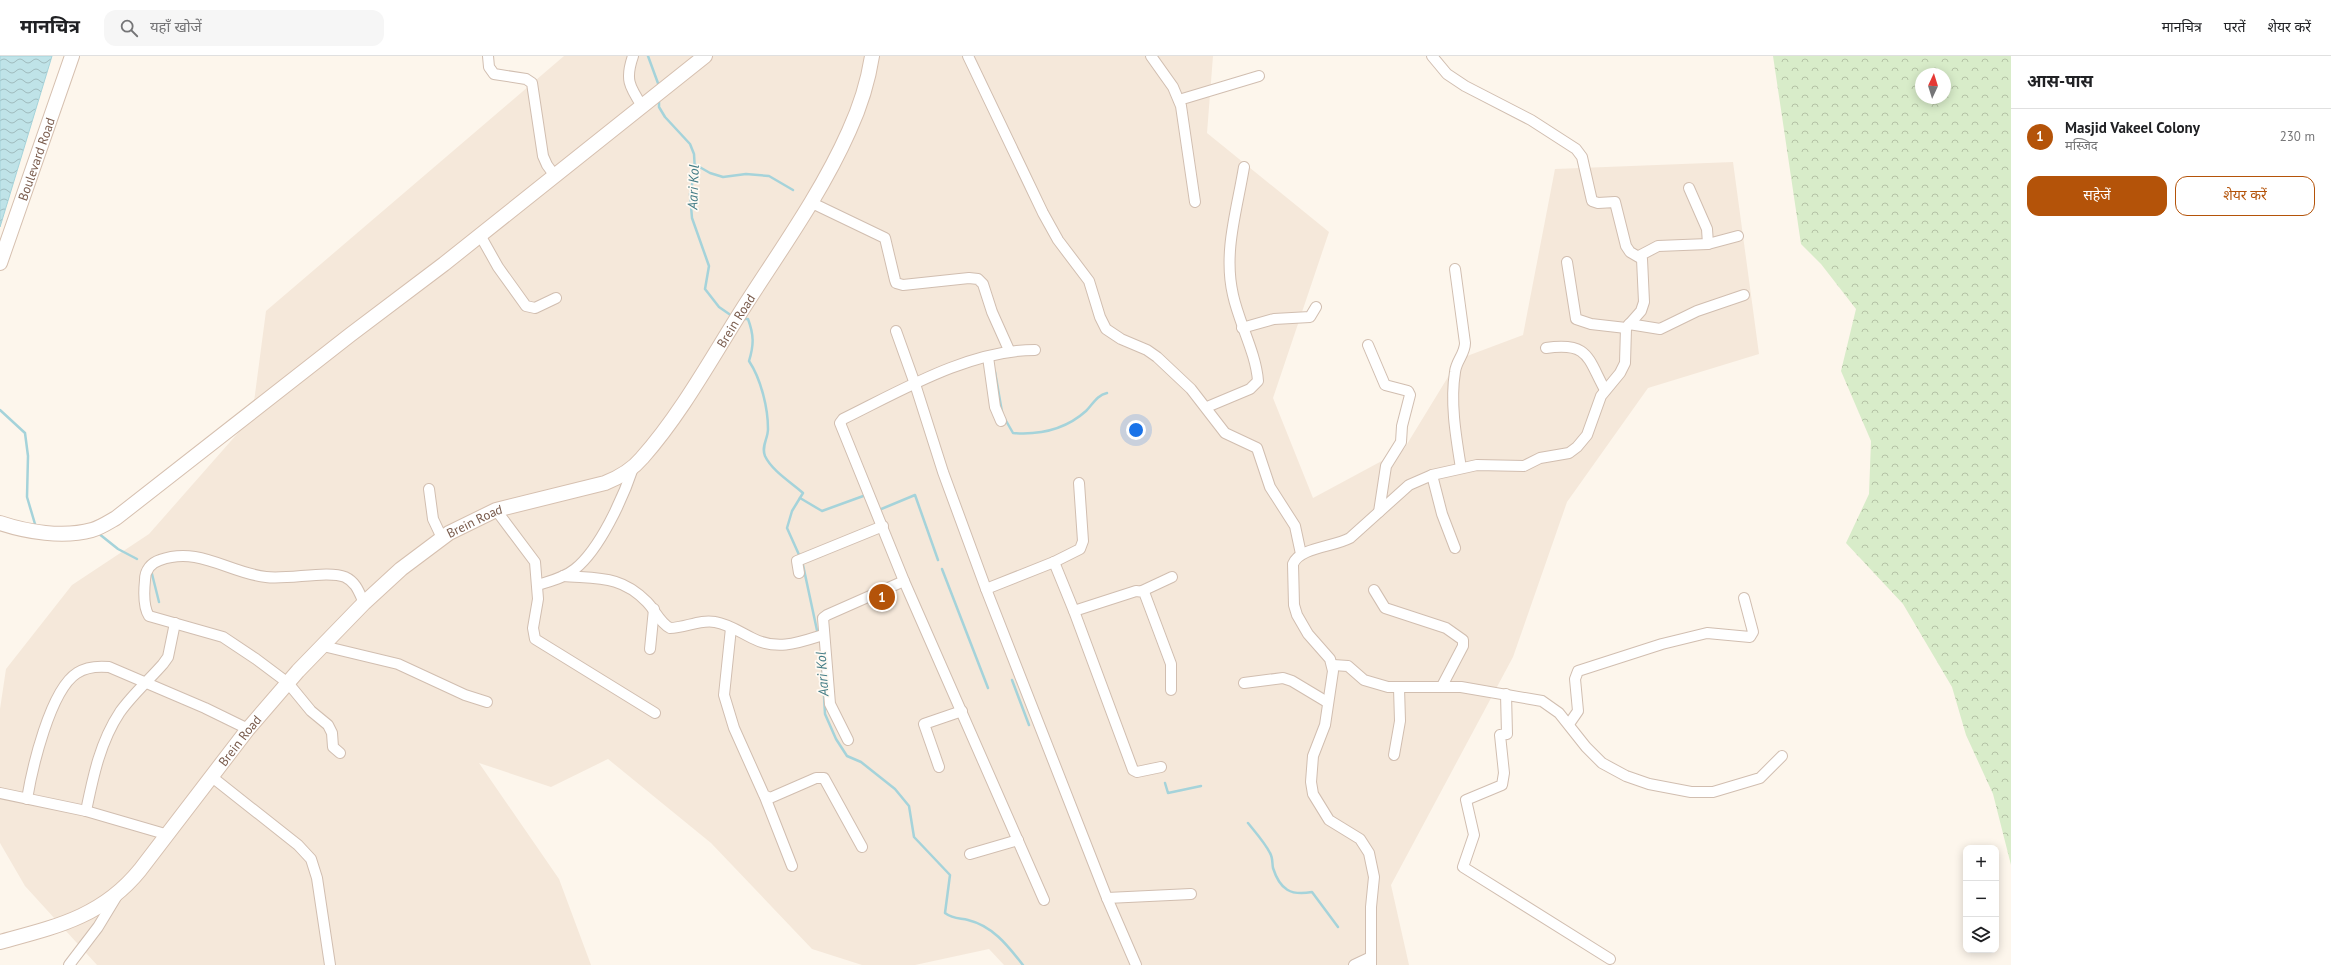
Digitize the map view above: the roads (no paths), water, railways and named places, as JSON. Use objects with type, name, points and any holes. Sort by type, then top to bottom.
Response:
[{"type":"street","name":"Boulevard Road","points":[[0,263],[72,56]]},
{"type":"street","points":[[488,56],[489,67],[494,74],[526,79],[532,83],[543,156],[547,165],[555,176]]},
{"type":"street","points":[[633,56],[628,71],[630,88],[642,106]]},
{"type":"street","points":[[0,523],[36,532],[76,532],[92,530],[116,518],[480,235],[705,56]]},
{"type":"street","name":"Brein Road","points":[[0,942],[72,921],[122,888],[140,870],[165,834],[212,777],[248,729],[288,683],[364,603],[401,569],[442,538],[496,510],[605,483],[633,468],[647,453],[679,408],[810,202],[848,133],[867,82],[872,56]]},
{"type":"street","points":[[968,56],[1051,227],[1089,281],[1104,326],[1115,336],[1147,350],[1157,357],[1191,389],[1207,407],[1224,433],[1234,439],[1252,444],[1259,451],[1270,487],[1295,526],[1301,554]]},
{"type":"street","points":[[1150,56],[1172,87],[1183,112],[1195,202]]},
{"type":"street","points":[[1354,965],[1371,961],[1371,907],[1374,877],[1369,853],[1360,839],[1329,820],[1313,794],[1311,782],[1313,756],[1325,725],[1333,665],[1327,654],[1308,634],[1297,615],[1294,605],[1293,564],[1301,554],[1340,544],[1360,530],[1409,485],[1432,475],[1461,468],[1488,464],[1521,467],[1544,456],[1562,455],[1573,451],[1587,434],[1606,390],[1620,373],[1625,363],[1627,326],[1641,311],[1644,302],[1642,261],[1639,256],[1630,252],[1626,246],[1615,202],[1598,203],[1592,201],[1578,152],[1531,120],[1464,86],[1447,74],[1432,56]]},
{"type":"street","points":[[1179,100],[1259,76]]},
{"type":"street","points":[[1207,407],[1250,389],[1256,384],[1257,377],[1233,296],[1229,255],[1244,168]]},
{"type":"street","points":[[1689,188],[1707,229],[1708,244]]},
{"type":"street","points":[[810,202],[885,238],[887,241],[895,280],[898,284],[969,278],[978,279],[983,284],[992,312],[1009,350]]},
{"type":"street","points":[[480,235],[498,267],[526,306],[535,308],[556,298]]},
{"type":"street","points":[[1639,256],[1658,246],[1708,244],[1738,236]]},
{"type":"street","points":[[1567,262],[1576,318],[1591,324],[1660,329],[1697,311],[1744,295]]},
{"type":"street","points":[[1455,270],[1465,343],[1464,352],[1455,371],[1454,382],[1454,422],[1461,468]]},
{"type":"street","points":[[1242,328],[1274,319],[1310,317],[1316,307]]},
{"type":"street","points":[[896,331],[915,384],[943,472],[986,589],[1107,898],[1136,965]]},
{"type":"street","points":[[1368,345],[1385,385],[1408,390],[1410,395],[1402,426],[1402,439],[1386,466],[1379,512]]},
{"type":"street","points":[[1546,348],[1570,346],[1579,349],[1588,358],[1606,390]]},
{"type":"street","points":[[1035,350],[1009,350],[942,372],[843,419],[840,423],[904,581],[1044,900]]},
{"type":"street","points":[[988,357],[996,412],[1001,421]]},
{"type":"street","points":[[538,585],[563,576],[574,569],[595,545],[615,513],[633,468]]},
{"type":"street","points":[[1432,475],[1442,514],[1455,548]]},
{"type":"street","points":[[986,589],[1077,552],[1082,546],[1080,483]]},
{"type":"street","points":[[428,489],[433,519],[442,538]]},
{"type":"street","points":[[496,510],[533,558],[537,568],[537,611],[533,628],[537,642],[655,713]]},
{"type":"street","points":[[799,573],[802,559],[883,526]]},
{"type":"street","points":[[340,753],[333,747],[330,728],[311,711],[288,683],[223,637],[153,618],[147,612],[145,578],[149,566],[155,561],[168,557],[186,555],[201,557],[264,577],[282,579],[332,575],[342,576],[356,585],[364,603]]},
{"type":"street","points":[[1054,562],[1074,611],[1133,770],[1137,772],[1161,767]]},
{"type":"street","points":[[563,576],[621,582],[633,588],[670,628],[708,621],[731,628],[765,644],[776,646],[812,639],[823,635]]},
{"type":"street","points":[[1074,611],[1136,591],[1142,591],[1172,577]]},
{"type":"street","points":[[848,740],[830,704],[822,621],[824,616],[904,581]]},
{"type":"street","points":[[1374,590],[1385,608],[1446,628],[1463,640],[1463,646],[1442,686]]},
{"type":"street","points":[[1142,591],[1171,664],[1171,690]]},
{"type":"street","points":[[1569,724],[1578,711],[1575,679],[1578,671],[1700,634],[1712,633],[1750,637],[1753,632],[1744,598]]},
{"type":"street","points":[[650,649],[654,609]]},
{"type":"street","points":[[86,811],[94,770],[105,740],[120,712],[168,657],[175,623]]},
{"type":"street","points":[[731,628],[724,695],[734,728],[766,797],[792,866]]},
{"type":"street","points":[[323,646],[398,664],[465,695],[487,702]]},
{"type":"street","points":[[1333,665],[1348,666],[1364,680],[1371,683],[1399,688],[1442,686],[1506,694],[1542,701],[1559,713],[1586,747],[1610,769],[1642,782],[1691,792],[1713,792],[1760,778],[1782,756]]},
{"type":"street","points":[[27,799],[39,744],[57,701],[72,677],[87,669],[100,666],[119,671],[145,684],[205,708],[248,729]]},
{"type":"street","points":[[1244,683],[1283,678],[1296,683],[1327,702]]},
{"type":"street","points":[[1394,755],[1400,721],[1399,688]]},
{"type":"street","points":[[1506,694],[1507,734],[1500,735],[1504,778],[1502,785],[1497,789],[1466,800],[1474,835],[1463,867],[1610,959]]},
{"type":"street","points":[[939,767],[924,724],[962,711]]},
{"type":"street","points":[[212,777],[298,845],[311,859],[317,878],[330,965]]},
{"type":"street","points":[[766,797],[773,796],[816,778],[824,778],[862,847]]},
{"type":"street","points":[[0,793],[86,811],[165,834]]},
{"type":"street","points":[[970,854],[1018,840]]},
{"type":"street","points":[[70,965],[98,927],[122,888]]},
{"type":"street","points":[[1107,898],[1191,894]]},
{"type":"water","points":[[0,56],[52,56],[0,227]]},
{"type":"waterway","name":"Aari Kol","points":[[648,56],[659,86]]},
{"type":"waterway","name":"Aari Kol","points":[[659,102],[659,107],[665,117],[690,144],[694,154],[695,171],[690,194],[692,218],[709,266],[705,289],[719,307],[732,316]]},
{"type":"waterway","points":[[696,165],[710,173],[723,177],[746,174],[769,176],[793,190]]},
{"type":"waterway","name":"Aari Kol","points":[[745,319],[748,319],[752,335],[752,350],[749,361],[757,376],[767,412],[768,433],[764,446],[765,456],[777,472],[803,493],[792,511],[787,528],[800,557]]},
{"type":"waterway","points":[[995,372],[1002,412]]},
{"type":"waterway","points":[[1005,419],[1013,433],[1033,433],[1052,430],[1078,417],[1098,398],[1107,393]]},
{"type":"waterway","points":[[0,410],[25,433],[28,456],[27,497],[35,524]]},
{"type":"waterway","points":[[800,498],[822,511],[866,495]]},
{"type":"waterway","points":[[879,510],[915,495],[938,560]]},
{"type":"waterway","points":[[98,533],[118,549],[137,559]]},
{"type":"waterway","name":"Aari Kol","points":[[803,565],[818,635]]},
{"type":"waterway","points":[[942,569],[988,688]]},
{"type":"waterway","points":[[151,570],[159,602]]},
{"type":"waterway","name":"Aari Kol","points":[[822,661],[825,714],[836,739],[847,756],[861,762],[895,789],[909,806],[914,837],[950,875],[945,913],[985,927],[1006,944],[1023,965]]},
{"type":"waterway","points":[[1012,680],[1029,725]]},
{"type":"waterway","points":[[1165,783],[1168,793],[1201,786]]},
{"type":"waterway","points":[[1248,823],[1268,849],[1272,857],[1273,868],[1279,882],[1287,890],[1292,892],[1312,892],[1338,927]]},
{"type":"place","name":"Masjid Vakeel Colony","points":[[882,597]]}]
